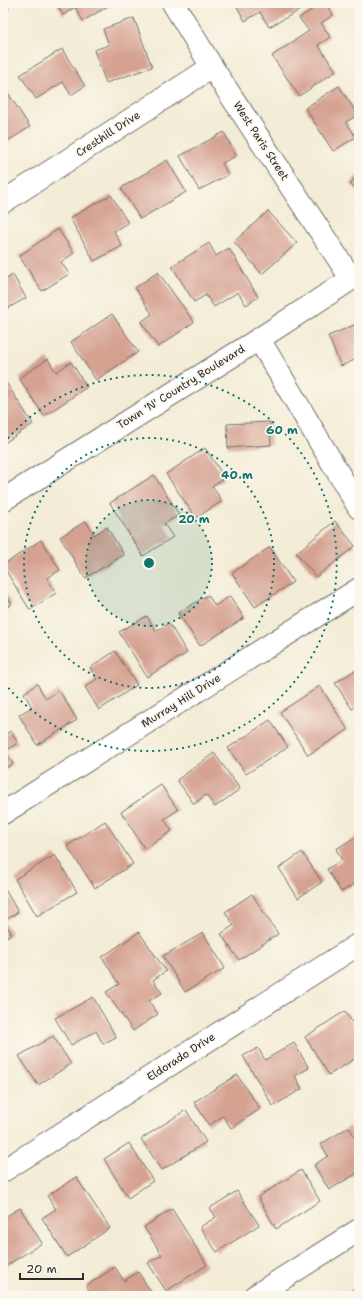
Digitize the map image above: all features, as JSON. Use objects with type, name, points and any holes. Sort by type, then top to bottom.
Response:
[{"type":"street","name":"West Paris Street","points":[[173,3],[212,67],[355,276]]},
{"type":"street","name":"Cresthill Drive","points":[[3,202],[212,67]]},
{"type":"street","name":"Town 'N' Country Boulevard","points":[[3,500],[259,339],[355,276]]},
{"type":"street","points":[[259,339],[359,508]]},
{"type":"street","name":"Murray Hill Drive","points":[[3,813],[359,589]]},
{"type":"street","name":"Eldorado Drive","points":[[3,1171],[359,944]]},
{"type":"street","points":[[255,1296],[359,1230]]},
{"type":"building","points":[[3,3],[6,3],[9,9],[3,12]]},
{"type":"building","points":[[56,3],[113,3],[83,21],[75,7],[63,15]]},
{"type":"building","points":[[235,3],[296,3],[300,10],[269,27],[260,12],[245,21]]},
{"type":"building","points":[[322,3],[325,3],[333,15],[321,23],[330,37],[318,45],[336,71],[299,96],[272,56],[309,31],[299,18]]},
{"type":"building","points":[[134,18],[152,67],[106,83],[94,50],[109,45],[103,29]]},
{"type":"building","points":[[62,49],[85,86],[71,95],[63,82],[36,99],[20,75]]},
{"type":"building","points":[[339,86],[358,115],[346,122],[356,137],[333,151],[305,108]]},
{"type":"building","points":[[6,90],[30,127],[3,144],[3,92]]},
{"type":"building","points":[[224,132],[236,156],[222,163],[228,175],[199,190],[180,156]]},
{"type":"building","points":[[167,160],[186,192],[140,219],[121,188]]},
{"type":"building","points":[[359,173],[359,191],[350,184]]},
{"type":"building","points":[[111,195],[128,223],[114,231],[122,246],[94,261],[70,218]]},
{"type":"building","points":[[268,211],[297,243],[262,274],[234,242]]},
{"type":"building","points":[[58,229],[74,253],[61,262],[69,274],[42,291],[19,256]]},
{"type":"building","points":[[209,243],[216,256],[229,248],[258,297],[246,305],[238,292],[214,307],[206,295],[194,302],[172,266]]},
{"type":"building","points":[[158,272],[194,322],[158,347],[141,322],[152,314],[135,288]]},
{"type":"building","points":[[13,275],[26,298],[3,311],[3,281]]},
{"type":"building","points":[[112,314],[138,352],[96,380],[71,342]]},
{"type":"building","points":[[359,323],[359,358],[341,366],[328,336]]},
{"type":"building","points":[[48,359],[56,372],[71,362],[87,387],[44,416],[19,378]]},
{"type":"building","points":[[3,378],[33,424],[3,444]]},
{"type":"building","points":[[270,422],[271,445],[228,448],[227,424]]},
{"type":"building","points":[[205,448],[225,478],[212,486],[222,501],[196,518],[166,474]]},
{"type":"building","points":[[154,475],[179,515],[164,524],[173,537],[143,556],[110,503]]},
{"type":"building","points":[[86,521],[94,535],[107,527],[124,555],[85,578],[60,537]]},
{"type":"building","points":[[335,521],[355,546],[316,577],[296,553]]},
{"type":"building","points":[[41,540],[60,570],[47,578],[56,593],[30,610],[3,565]]},
{"type":"building","points":[[270,547],[293,582],[255,607],[232,573]]},
{"type":"building","points":[[3,591],[12,604],[3,610]]},
{"type":"building","points":[[208,595],[215,606],[230,596],[244,618],[200,646],[178,613]]},
{"type":"building","points":[[147,616],[156,631],[169,623],[187,653],[147,677],[119,632]]},
{"type":"building","points":[[115,651],[137,685],[99,710],[85,687],[97,679],[90,668]]},
{"type":"building","points":[[359,668],[359,705],[352,709],[335,683]]},
{"type":"building","points":[[37,684],[46,699],[59,690],[77,720],[37,745],[19,715],[32,707],[24,693]]},
{"type":"building","points":[[320,686],[348,730],[308,755],[280,712]]},
{"type":"building","points":[[270,720],[288,747],[246,774],[228,748]]},
{"type":"building","points":[[11,731],[18,743],[5,751],[13,764],[3,770],[3,735]]},
{"type":"building","points":[[214,753],[240,789],[215,807],[206,795],[194,804],[177,780]]},
{"type":"building","points":[[161,785],[178,810],[164,819],[172,831],[145,849],[121,812]]},
{"type":"building","points":[[105,821],[133,864],[95,888],[67,846]]},
{"type":"building","points":[[359,835],[359,881],[341,892],[327,869],[342,860],[336,849]]},
{"type":"building","points":[[302,852],[322,882],[298,898],[279,868]]},
{"type":"building","points":[[55,855],[77,892],[37,916],[15,879]]},
{"type":"building","points":[[3,886],[18,912],[4,921],[12,934],[3,939]]},
{"type":"building","points":[[252,894],[278,934],[239,960],[221,934],[234,925],[225,912]]},
{"type":"building","points":[[139,932],[166,971],[153,980],[162,993],[149,1001],[158,1014],[133,1031],[106,992],[119,984],[102,957]]},
{"type":"building","points":[[203,933],[225,968],[185,992],[163,956]]},
{"type":"building","points":[[93,997],[116,1037],[103,1044],[96,1031],[71,1045],[55,1018]]},
{"type":"building","points":[[345,1011],[359,1033],[359,1056],[329,1075],[305,1037]]},
{"type":"building","points":[[53,1036],[71,1064],[38,1085],[19,1056]]},
{"type":"building","points":[[294,1043],[309,1068],[295,1076],[302,1089],[273,1106],[243,1056],[258,1048],[265,1060]]},
{"type":"building","points":[[237,1075],[260,1109],[231,1128],[223,1116],[209,1125],[194,1102]]},
{"type":"building","points":[[186,1110],[206,1142],[162,1170],[141,1139]]},
{"type":"building","points":[[349,1127],[359,1145],[359,1172],[329,1190],[314,1165],[328,1156],[321,1144]]},
{"type":"building","points":[[129,1143],[153,1181],[128,1198],[104,1159]]},
{"type":"building","points":[[301,1170],[320,1201],[276,1229],[258,1197]]},
{"type":"building","points":[[76,1177],[110,1228],[67,1257],[42,1218],[56,1209],[47,1196]]},
{"type":"building","points":[[237,1191],[259,1225],[217,1252],[200,1227],[216,1217],[210,1208]]},
{"type":"building","points":[[20,1208],[42,1243],[3,1268],[3,1218]]},
{"type":"building","points":[[172,1209],[207,1265],[166,1291],[148,1263],[162,1255],[144,1227]]},
{"type":"building","points":[[115,1267],[124,1281],[138,1272],[154,1296],[93,1296],[86,1286]]},
{"type":"building","points":[[359,1286],[359,1296],[342,1296]]}]
